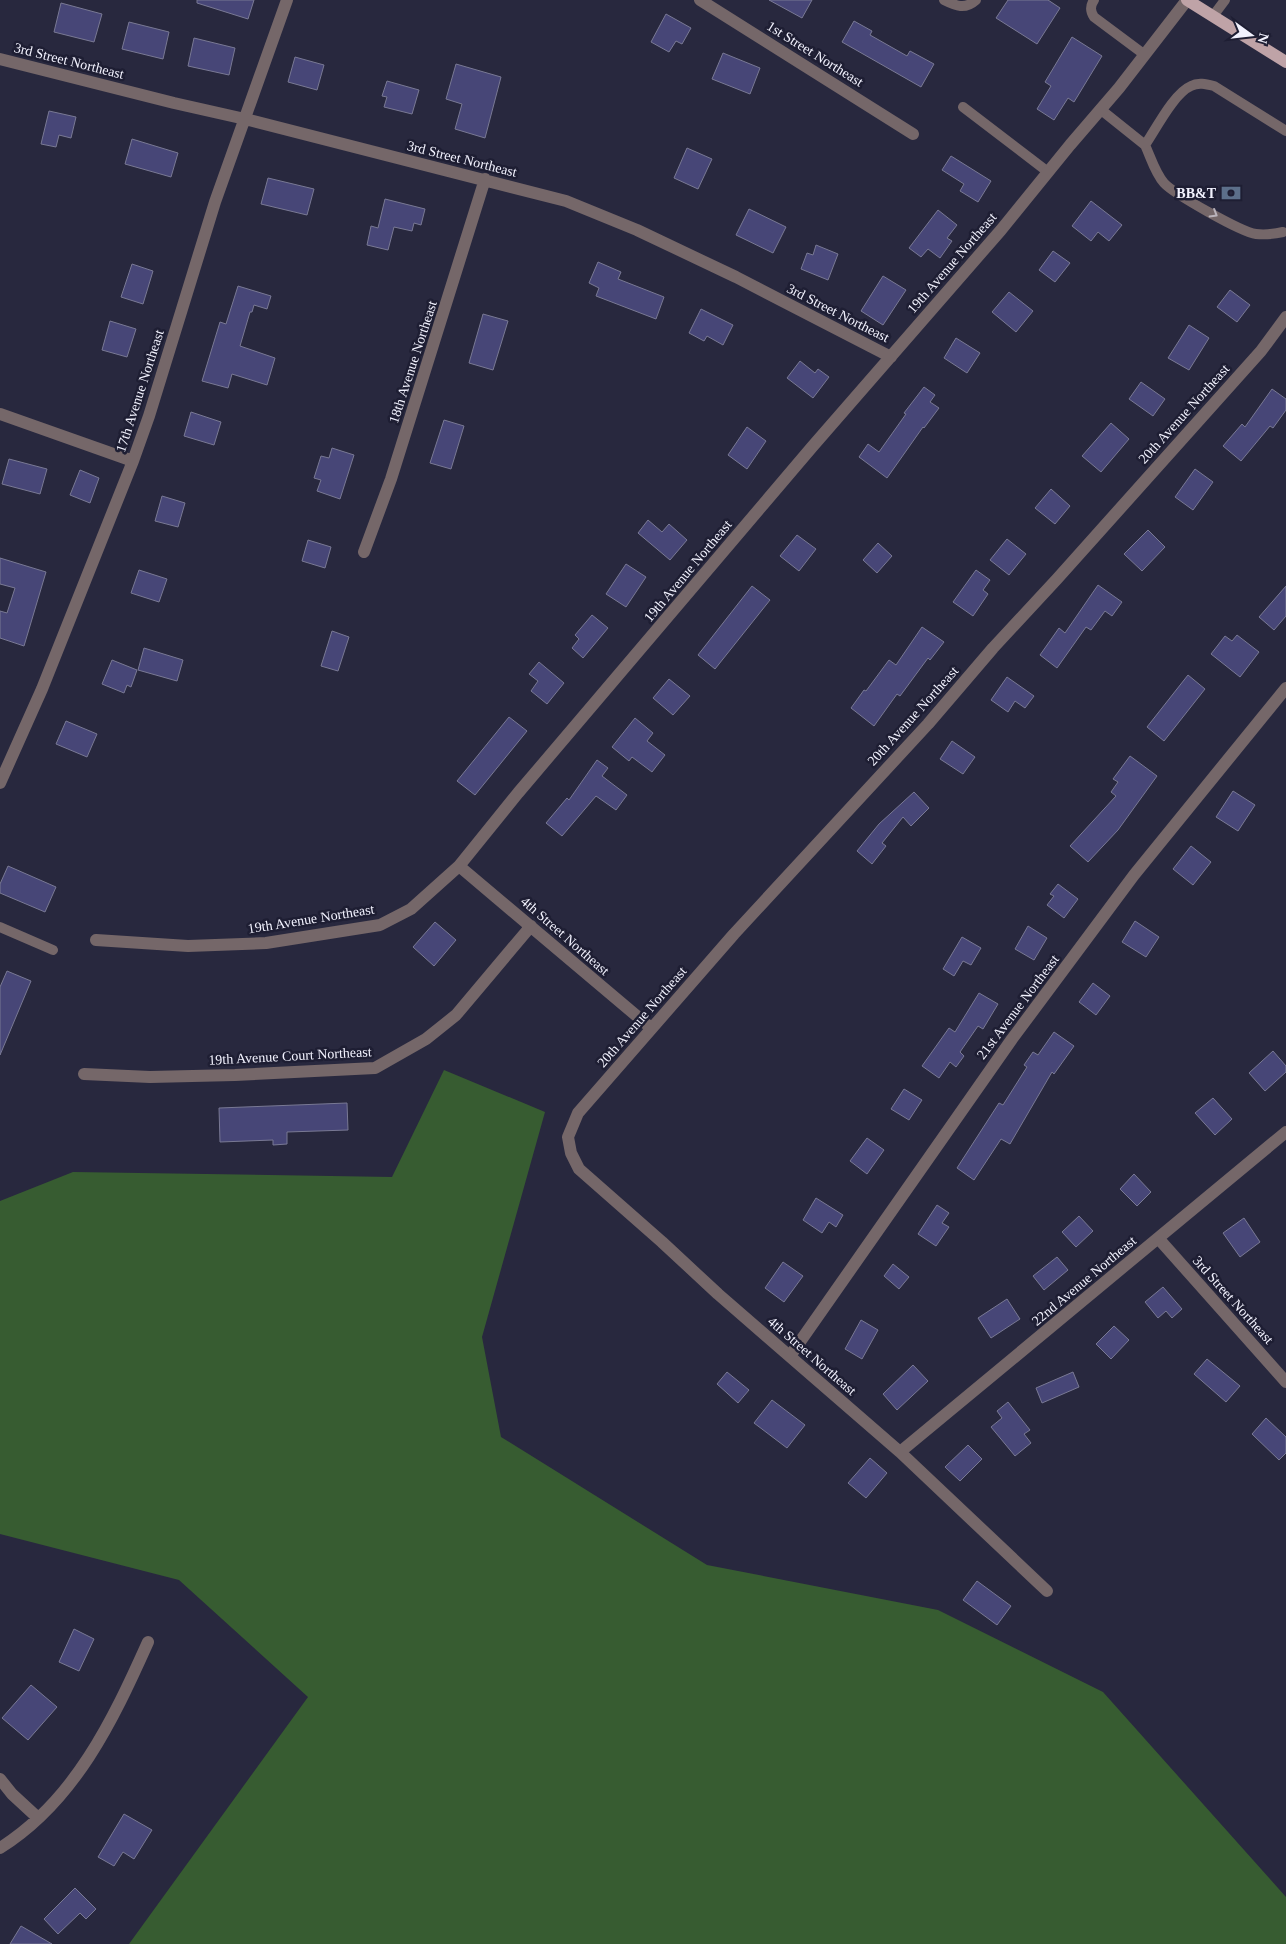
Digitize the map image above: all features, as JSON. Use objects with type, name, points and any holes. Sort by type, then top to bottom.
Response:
[{"type":"main road","points":[[1187,0],[1286,62]]},
{"type":"street","name":"17th Avenue Northeast","points":[[0,783],[45,680],[133,461],[149,416],[215,202],[286,0]]},
{"type":"street","name":"1st Street Northeast","points":[[700,0],[913,134]]},
{"type":"street","name":"19th Avenue Northeast","points":[[96,940],[188,946],[266,943],[380,925],[411,909],[459,866],[518,793],[812,447],[1001,230],[1145,55],[1187,0]]},
{"type":"street","name":"3rd Street Northeast","points":[[0,59],[174,103],[245,118],[566,201],[637,230],[736,277],[890,357]]},
{"type":"street","name":"18th Avenue Northeast","points":[[364,552],[392,479],[485,179]]},
{"type":"street","name":"20th Avenue Northeast","points":[[568,1137],[578,1113],[651,1028],[734,934],[928,724],[993,648],[1261,351],[1286,317]]},
{"type":"street","points":[[0,414],[133,461]]},
{"type":"street","name":"21st Avenue Northeast","points":[[790,1356],[1012,1039],[1134,875],[1286,688]]},
{"type":"street","name":"4th Street Northeast","points":[[459,866],[531,926],[589,978],[651,1028]]},
{"type":"street","name":"19th Avenue Court Northeast","points":[[84,1074],[159,1077],[375,1068],[426,1039],[450,1020],[531,926]]},
{"type":"street","name":"22nd Avenue Northeast","points":[[900,1452],[1286,1132]]},
{"type":"street","name":"4th Street Northeast","points":[[568,1137],[571,1153],[579,1169],[718,1294],[900,1452],[1047,1591]]},
{"type":"street","name":"3rd Street Northeast","points":[[1158,1238],[1286,1382]]},
{"type":"street","points":[[0,1848],[17,1837],[38,1818],[62,1793],[88,1760],[121,1703],[148,1642]]},
{"type":"street","points":[[0,1779],[12,1794],[38,1818]]},
{"type":"lane","points":[[944,0],[955,6],[964,7],[976,0]]},
{"type":"lane","points":[[1094,0],[1091,4],[1091,12],[1094,18],[1145,55]]},
{"type":"lane","points":[[1213,16],[1226,0]]},
{"type":"lane","points":[[1145,145],[1179,94],[1190,86],[1200,83],[1214,86],[1286,132]]},
{"type":"lane","points":[[963,107],[1048,172]]},
{"type":"lane","points":[[1100,109],[1145,145],[1164,184],[1179,194],[1238,229],[1255,234],[1285,231]]},
{"type":"lane","points":[[0,927],[53,950]]},
{"type":"green space","points":[[444,1070],[545,1112],[482,1337],[501,1437],[707,1565],[938,1610],[1103,1692],[1286,1897],[1286,1944],[129,1944],[308,1697],[179,1580],[0,1534],[0,1201],[73,1172],[392,1177]]},
{"type":"building","points":[[197,0],[254,0],[248,19],[197,3]]},
{"type":"building","points":[[769,0],[812,0],[802,18]]},
{"type":"building","points":[[1008,0],[1048,0],[1060,8],[1037,44],[996,18]]},
{"type":"building","points":[[61,3],[102,14],[94,42],[54,32]]},
{"type":"building","points":[[666,14],[691,28],[682,44],[676,41],[669,52],[651,42]]},
{"type":"building","points":[[854,21],[872,31],[870,35],[907,56],[910,51],[934,64],[921,87],[842,42]]},
{"type":"building","points":[[129,22],[169,32],[163,59],[122,49]]},
{"type":"building","points":[[1072,37],[1102,56],[1074,102],[1068,98],[1054,120],[1037,109],[1051,86],[1045,82]]},
{"type":"building","points":[[194,38],[235,48],[229,75],[188,66]]},
{"type":"building","points":[[723,53],[760,68],[750,94],[712,79]]},
{"type":"building","points":[[295,57],[324,65],[317,90],[288,82]]},
{"type":"building","points":[[456,64],[501,77],[485,138],[455,129],[462,104],[446,99]]},
{"type":"building","points":[[387,81],[419,90],[412,114],[384,107],[387,97],[382,96]]},
{"type":"building","points":[[49,111],[76,117],[71,138],[59,135],[56,147],[41,144]]},
{"type":"building","points":[[132,139],[178,153],[171,177],[125,164]]},
{"type":"building","points":[[687,148],[712,159],[698,189],[674,178]]},
{"type":"building","points":[[951,156],[991,181],[978,202],[960,191],[964,184],[942,170]]},
{"type":"building","points":[[268,178],[314,189],[307,215],[261,204]]},
{"type":"building","points":[[385,199],[425,209],[421,225],[414,223],[412,231],[394,227],[388,250],[367,245],[371,226],[378,228]]},
{"type":"building","points":[[1091,201],[1122,225],[1109,241],[1098,232],[1091,241],[1072,226]]},
{"type":"building","points":[[749,209],[786,227],[773,253],[736,235]]},
{"type":"building","points":[[938,210],[957,225],[947,238],[952,241],[940,258],[928,249],[921,257],[909,248]]},
{"type":"building","points":[[816,245],[838,254],[828,280],[801,269],[807,253],[813,255]]},
{"type":"building","points":[[1053,251],[1070,263],[1055,282],[1039,270]]},
{"type":"building","points":[[598,262],[621,272],[618,279],[664,297],[656,319],[596,296],[599,288],[589,283]]},
{"type":"building","points":[[132,264],[153,271],[143,304],[121,297]]},
{"type":"building","points":[[883,276],[906,290],[883,325],[861,311]]},
{"type":"building","points":[[238,286],[271,296],[267,309],[254,305],[252,312],[250,312],[240,346],[275,358],[267,385],[232,374],[228,388],[202,381],[220,322],[226,324]]},
{"type":"building","points":[[1230,290],[1250,305],[1237,322],[1217,307]]},
{"type":"building","points":[[1009,292],[1033,311],[1016,332],[992,312]]},
{"type":"building","points":[[701,309],[733,325],[723,345],[707,336],[704,341],[689,333]]},
{"type":"building","points":[[483,314],[508,321],[493,370],[469,363]]},
{"type":"building","points":[[110,321],[136,329],[127,357],[102,350]]},
{"type":"building","points":[[1189,325],[1209,338],[1189,370],[1168,358]]},
{"type":"building","points":[[956,338],[980,353],[967,373],[944,358]]},
{"type":"building","points":[[800,361],[815,373],[818,369],[829,377],[813,398],[787,378]]},
{"type":"building","points":[[1141,382],[1165,399],[1153,416],[1129,399]]},
{"type":"building","points":[[924,387],[935,395],[930,402],[939,408],[923,427],[887,478],[859,457],[868,444],[879,452],[906,414],[904,413]]},
{"type":"building","points":[[1272,389],[1286,399],[1286,410],[1273,428],[1270,426],[1241,461],[1223,446],[1242,424],[1245,427]]},
{"type":"building","points":[[191,412],[221,422],[214,445],[184,436]]},
{"type":"building","points":[[444,420],[464,426],[451,469],[430,463]]},
{"type":"building","points":[[1111,423],[1129,439],[1101,472],[1082,456]]},
{"type":"building","points":[[747,427],[766,441],[747,469],[728,455]]},
{"type":"building","points":[[332,448],[354,455],[340,499],[317,491],[321,480],[314,478],[321,456],[329,458]]},
{"type":"building","points":[[9,459],[47,469],[40,494],[2,484]]},
{"type":"building","points":[[1195,469],[1213,482],[1193,510],[1175,497]]},
{"type":"building","points":[[80,470],[99,478],[90,503],[70,495]]},
{"type":"building","points":[[1051,489],[1070,506],[1055,524],[1035,508]]},
{"type":"building","points":[[162,496],[185,503],[178,527],[155,521]]},
{"type":"building","points":[[648,520],[662,532],[669,524],[687,540],[670,560],[638,533]]},
{"type":"building","points":[[1148,530],[1165,547],[1142,571],[1124,554]]},
{"type":"building","points":[[797,535],[816,549],[799,571],[780,556]]},
{"type":"building","points":[[1007,539],[1026,554],[1009,575],[990,560]]},
{"type":"building","points":[[308,540],[331,547],[325,568],[302,561]]},
{"type":"building","points":[[878,543],[892,556],[877,573],[863,560]]},
{"type":"building","points":[[0,558],[46,572],[24,646],[0,638],[0,611],[7,613],[15,588],[0,584]]},
{"type":"building","points":[[626,564],[646,577],[626,607],[606,594]]},
{"type":"building","points":[[139,570],[167,579],[159,602],[131,593]]},
{"type":"building","points":[[976,570],[990,580],[983,590],[988,594],[973,616],[953,602]]},
{"type":"building","points":[[1098,585],[1122,602],[1112,616],[1105,611],[1091,630],[1086,627],[1057,668],[1040,655],[1059,628],[1065,633]]},
{"type":"building","points":[[752,586],[770,600],[715,669],[698,655]]},
{"type":"building","points":[[1286,586],[1286,616],[1274,630],[1259,617]]},
{"type":"building","points":[[592,615],[608,628],[583,658],[572,648],[579,639],[575,635]]},
{"type":"building","points":[[922,627],[944,642],[930,660],[928,658],[900,696],[897,694],[874,726],[851,708],[889,660],[896,665]]},
{"type":"building","points":[[332,631],[349,637],[338,671],[321,666]]},
{"type":"building","points":[[1237,635],[1259,652],[1240,677],[1211,654],[1225,636],[1232,641]]},
{"type":"building","points":[[144,648],[183,660],[177,681],[138,670]]},
{"type":"building","points":[[112,660],[137,670],[131,687],[127,685],[124,693],[102,684]]},
{"type":"building","points":[[539,662],[564,683],[547,704],[531,691],[538,681],[529,674]]},
{"type":"building","points":[[1188,675],[1205,689],[1164,741],[1147,727]]},
{"type":"building","points":[[1007,677],[1034,696],[1025,708],[1015,701],[1008,712],[991,700]]},
{"type":"building","points":[[669,679],[690,696],[673,715],[653,698]]},
{"type":"building","points":[[509,717],[527,731],[475,795],[457,781]]},
{"type":"building","points":[[635,718],[653,733],[647,741],[665,755],[652,772],[632,757],[629,761],[612,747]]},
{"type":"building","points":[[66,721],[97,734],[87,757],[56,744]]},
{"type":"building","points":[[952,741],[975,757],[963,774],[940,759]]},
{"type":"building","points":[[1130,756],[1157,776],[1118,830],[1088,862],[1070,846],[1116,796],[1111,792],[1118,782],[1113,779]]},
{"type":"building","points":[[597,760],[608,768],[602,776],[627,795],[616,810],[596,796],[562,836],[546,823],[567,798],[569,800]]},
{"type":"building","points":[[1233,791],[1255,805],[1238,831],[1216,817]]},
{"type":"building","points":[[914,792],[929,808],[911,826],[903,817],[882,843],[886,846],[872,864],[857,851],[879,824]]},
{"type":"building","points":[[1191,846],[1211,862],[1193,885],[1173,869]]},
{"type":"building","points":[[8,866],[56,887],[45,912],[0,893],[0,884]]},
{"type":"building","points":[[1058,884],[1078,899],[1064,918],[1047,905],[1054,896],[1050,894]]},
{"type":"building","points":[[1135,921],[1159,937],[1146,957],[1122,942]]},
{"type":"building","points":[[435,922],[456,940],[434,966],[413,947]]},
{"type":"building","points":[[1028,926],[1047,938],[1034,960],[1015,949]]},
{"type":"building","points":[[962,937],[981,948],[971,965],[963,961],[954,976],[943,969]]},
{"type":"building","points":[[7,971],[31,981],[0,1055],[0,987]]},
{"type":"building","points":[[1093,983],[1110,996],[1096,1015],[1079,1002]]},
{"type":"building","points":[[979,993],[998,1004],[983,1029],[978,1026],[960,1052],[964,1056],[956,1067],[950,1062],[939,1078],[922,1066],[949,1028],[955,1032]]},
{"type":"building","points":[[1054,1032],[1074,1046],[1054,1074],[1052,1072],[1010,1144],[1001,1139],[974,1180],[957,1168],[999,1103],[1003,1105],[1027,1067],[1024,1065],[1033,1052],[1038,1055]]},
{"type":"building","points":[[1273,1051],[1286,1066],[1286,1072],[1265,1091],[1249,1073]]},
{"type":"building","points":[[904,1089],[922,1100],[909,1120],[891,1109]]},
{"type":"building","points":[[1213,1098],[1232,1119],[1215,1135],[1195,1113]]},
{"type":"building","points":[[347,1103],[348,1130],[287,1132],[287,1144],[273,1145],[273,1140],[220,1142],[219,1108]]},
{"type":"building","points":[[867,1138],[884,1150],[867,1174],[850,1161]]},
{"type":"building","points":[[1134,1174],[1151,1192],[1137,1206],[1120,1189]]},
{"type":"building","points":[[816,1198],[843,1215],[836,1227],[829,1222],[822,1233],[803,1220]]},
{"type":"building","points":[[937,1205],[949,1213],[942,1223],[949,1227],[936,1246],[918,1234]]},
{"type":"building","points":[[1079,1216],[1093,1231],[1076,1247],[1062,1232]]},
{"type":"building","points":[[1244,1218],[1260,1242],[1240,1257],[1223,1233]]},
{"type":"building","points":[[1057,1257],[1068,1270],[1044,1290],[1033,1276]]},
{"type":"building","points":[[783,1262],[803,1276],[784,1302],[765,1288]]},
{"type":"building","points":[[893,1264],[909,1277],[899,1289],[884,1276]]},
{"type":"building","points":[[1163,1287],[1182,1309],[1172,1318],[1166,1311],[1158,1318],[1145,1302]]},
{"type":"building","points":[[1007,1299],[1020,1319],[991,1338],[978,1318]]},
{"type":"building","points":[[861,1320],[878,1330],[862,1359],[845,1349]]},
{"type":"building","points":[[1114,1326],[1129,1340],[1111,1359],[1096,1344]]},
{"type":"building","points":[[1207,1359],[1240,1386],[1226,1402],[1194,1374]]},
{"type":"building","points":[[913,1365],[928,1381],[897,1410],[883,1394]]},
{"type":"building","points":[[727,1372],[749,1390],[738,1403],[717,1384]]},
{"type":"building","points":[[1073,1372],[1079,1387],[1042,1403],[1036,1388]]},
{"type":"building","points":[[772,1400],[805,1425],[787,1448],[754,1423]]},
{"type":"building","points":[[1008,1402],[1030,1430],[1024,1434],[1031,1443],[1015,1456],[991,1427],[1002,1418],[997,1411]]},
{"type":"building","points":[[1266,1418],[1286,1437],[1286,1453],[1279,1460],[1252,1434]]},
{"type":"building","points":[[968,1445],[982,1459],[960,1481],[945,1467]]},
{"type":"building","points":[[870,1458],[887,1473],[866,1498],[848,1483]]},
{"type":"building","points":[[977,1581],[1011,1606],[997,1625],[963,1600]]},
{"type":"building","points":[[74,1629],[94,1639],[79,1671],[59,1662]]},
{"type":"building","points":[[31,1685],[57,1707],[28,1740],[2,1718]]},
{"type":"building","points":[[124,1814],[152,1830],[134,1859],[123,1852],[114,1866],[98,1857]]},
{"type":"building","points":[[75,1888],[96,1909],[86,1919],[80,1913],[58,1934],[44,1919]]},
{"type":"building","points":[[21,1926],[52,1944],[10,1944]]},
{"type":"place","name":"BB&T","points":[[1231,193]]}]
